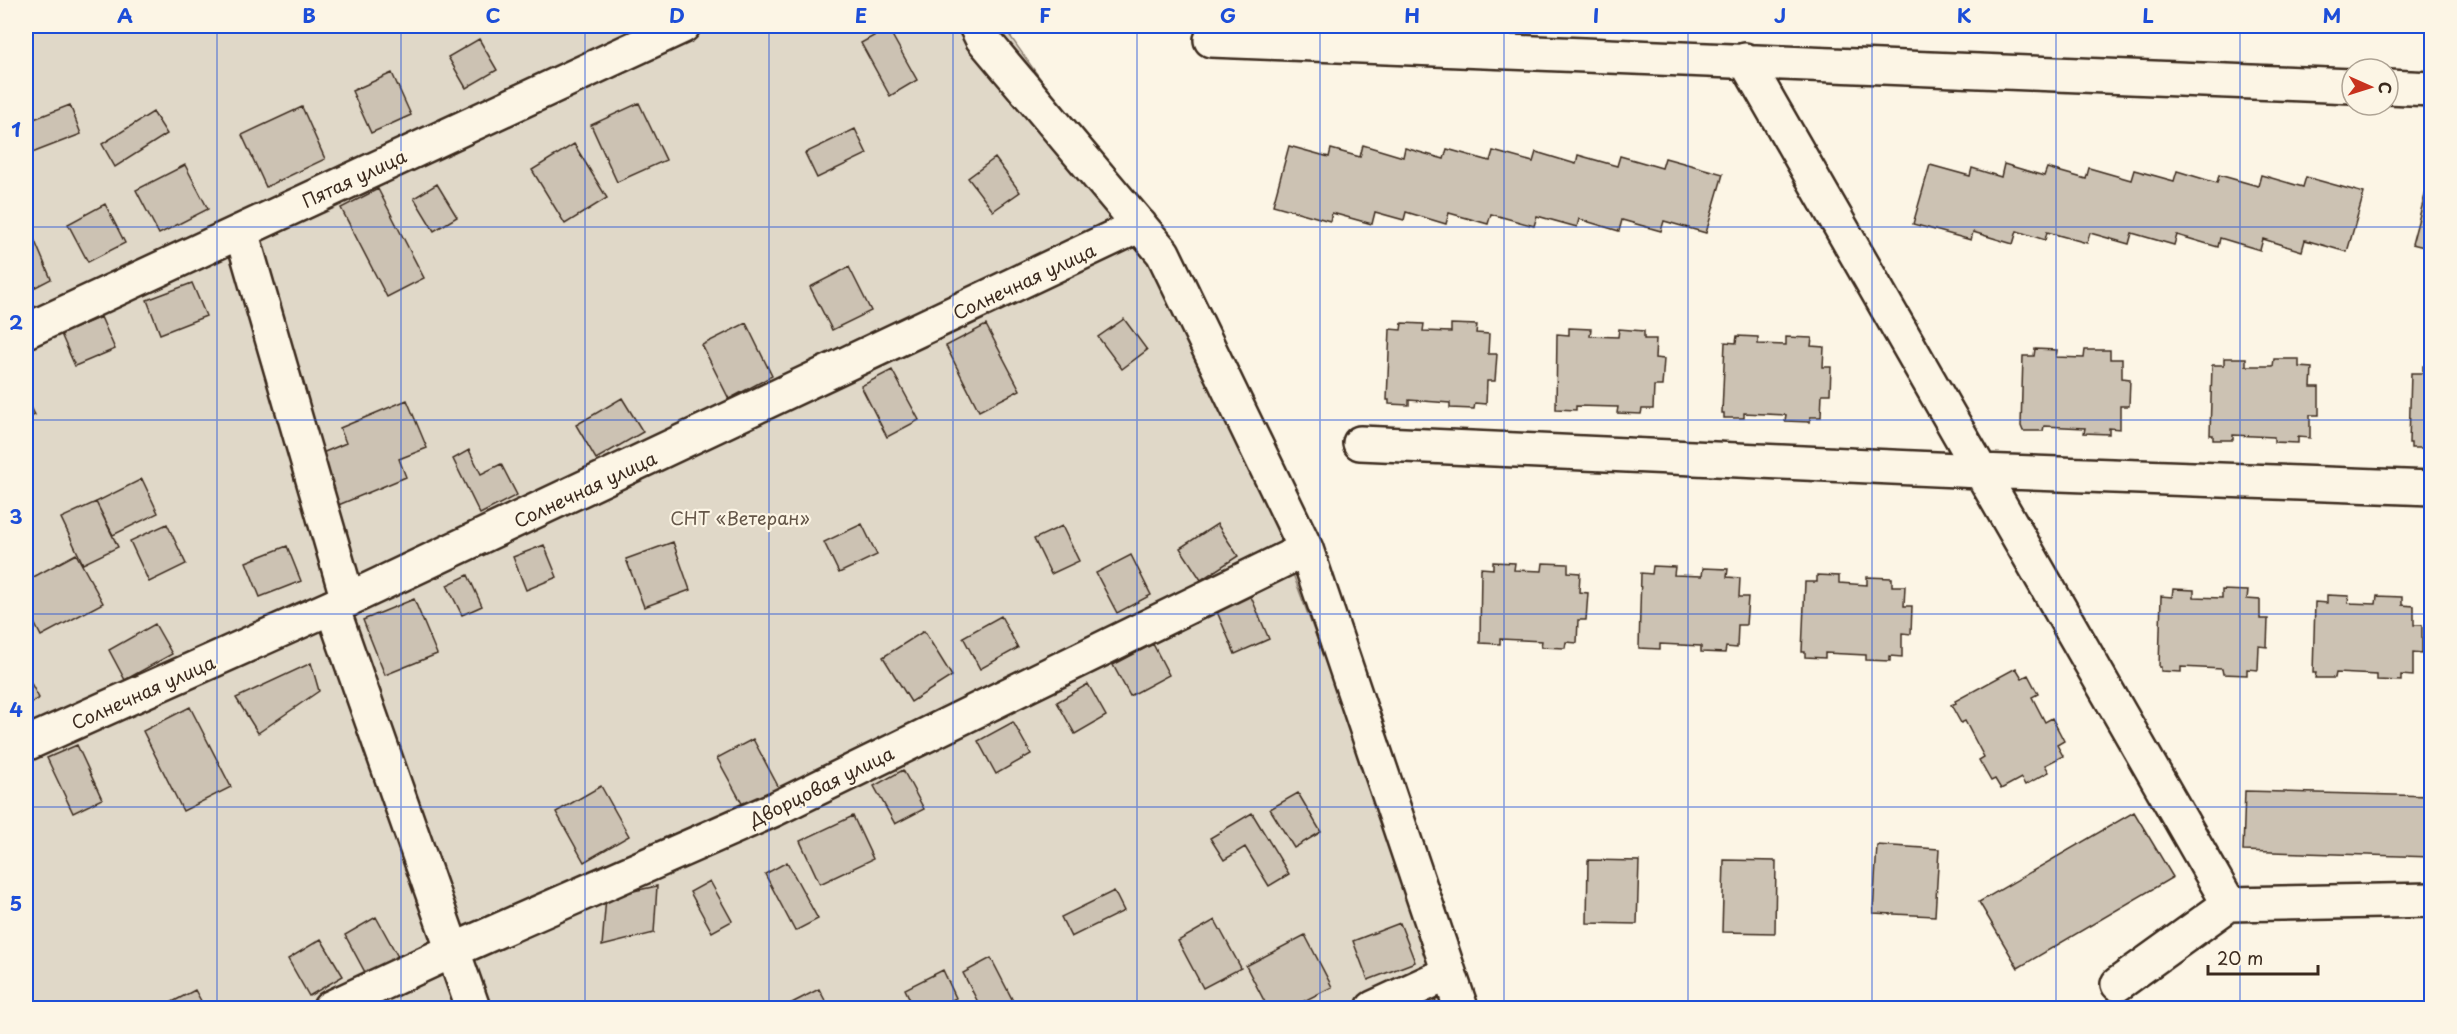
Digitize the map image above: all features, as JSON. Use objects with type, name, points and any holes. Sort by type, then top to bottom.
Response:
[{"type":"street","name":"Пятая улица","points":[[26,331],[683,26]]},
{"type":"street","points":[[976,26],[982,38],[1163,253],[1306,549],[1461,1008]]},
{"type":"street","points":[[1211,40],[2340,85]]},
{"type":"street","points":[[1745,60],[2229,904]]},
{"type":"street","points":[[2400,88],[2432,89]]},
{"type":"street","name":"Солнечная улица","points":[[26,744],[340,604],[1140,225]]},
{"type":"street","points":[[241,231],[340,604],[473,1008]]},
{"type":"street","points":[[1360,443],[1980,471],[2432,488]]},
{"type":"street","name":"Дворцовая улица","points":[[330,1008],[454,950],[775,809],[1306,549]]},
{"type":"street","points":[[2118,984],[2229,904],[2432,900]]},
{"type":"street","points":[[1373,1008],[1449,973]]},
{"type":"green space","name":"СНТ «Ветеран»","points":[[26,26],[1003,26],[1185,283],[1454,1008],[26,1008]]},
{"type":"building","points":[[888,28],[917,80],[890,96],[861,43]]},
{"type":"building","points":[[479,39],[497,70],[466,88],[448,57]]},
{"type":"building","points":[[392,73],[411,115],[371,133],[352,91]]},
{"type":"building","points":[[639,103],[666,160],[617,182],[591,125]]},
{"type":"building","points":[[70,105],[81,134],[32,153],[26,136],[26,122]]},
{"type":"building","points":[[302,107],[325,159],[266,187],[242,135]]},
{"type":"building","points":[[153,112],[167,134],[115,167],[102,144]]},
{"type":"building","points":[[855,129],[867,154],[817,178],[805,153]]},
{"type":"building","points":[[574,144],[607,198],[565,224],[532,170]]},
{"type":"building","points":[[1363,145],[1403,157],[1405,148],[1444,159],[1447,149],[1490,161],[1493,151],[1533,162],[1536,152],[1576,164],[1578,155],[1617,166],[1620,156],[1662,168],[1665,158],[1723,174],[1706,233],[1664,221],[1661,231],[1622,220],[1619,231],[1579,219],[1577,227],[1537,216],[1534,226],[1491,214],[1488,224],[1449,213],[1446,224],[1406,212],[1404,220],[1375,212],[1372,224],[1332,213],[1330,221],[1273,205],[1289,146],[1329,157],[1331,149],[1360,157]]},
{"type":"building","points":[[995,158],[1020,192],[993,211],[968,178]]},
{"type":"building","points":[[2004,164],[2044,176],[2047,168],[2086,179],[2089,168],[2131,180],[2134,170],[2174,181],[2177,171],[2217,183],[2219,175],[2258,186],[2261,175],[2303,187],[2306,177],[2364,193],[2347,252],[2305,240],[2302,251],[2263,239],[2260,250],[2220,238],[2218,247],[2177,235],[2174,245],[2132,233],[2129,244],[2090,233],[2087,243],[2047,232],[2045,240],[2017,231],[2013,244],[1973,232],[1971,240],[1913,224],[1930,165],[1970,176],[1972,168],[2001,177]]},
{"type":"building","points":[[185,165],[208,209],[159,234],[136,190]]},
{"type":"building","points":[[437,184],[457,217],[434,231],[414,198]]},
{"type":"building","points":[[2428,184],[2432,185],[2432,249],[2412,244]]},
{"type":"building","points":[[378,189],[424,278],[387,297],[341,208]]},
{"type":"building","points":[[105,204],[125,243],[88,262],[68,224]]},
{"type":"building","points":[[26,220],[51,279],[26,292]]},
{"type":"building","points":[[849,267],[871,311],[832,330],[810,287]]},
{"type":"building","points":[[192,283],[206,316],[160,334],[147,300]]},
{"type":"building","points":[[101,317],[115,349],[75,366],[61,334]]},
{"type":"building","points":[[1124,319],[1147,350],[1122,369],[1098,337]]},
{"type":"building","points":[[746,323],[772,376],[729,399],[702,345]]},
{"type":"building","points":[[1402,323],[1424,324],[1423,331],[1451,332],[1451,324],[1477,325],[1476,333],[1489,334],[1488,354],[1497,354],[1495,381],[1487,381],[1486,404],[1475,403],[1474,409],[1450,408],[1450,403],[1409,400],[1409,405],[1389,404],[1387,400],[1390,329],[1401,330]]},
{"type":"building","points":[[986,325],[1020,390],[979,411],[946,346]]},
{"type":"building","points":[[1569,328],[1591,329],[1590,336],[1618,337],[1619,329],[1644,331],[1644,339],[1656,339],[1655,358],[1664,359],[1662,386],[1654,386],[1653,409],[1642,409],[1641,414],[1617,413],[1618,407],[1576,406],[1576,410],[1556,409],[1557,334],[1569,335]]},
{"type":"building","points":[[1737,336],[1758,337],[1758,344],[1786,345],[1786,337],[1812,338],[1811,346],[1824,347],[1823,367],[1831,367],[1830,394],[1822,394],[1821,417],[1810,417],[1810,422],[1785,421],[1786,415],[1744,413],[1744,418],[1724,418],[1724,413],[1722,413],[1725,342],[1736,343]]},
{"type":"building","points":[[2035,349],[2057,350],[2056,357],[2084,358],[2085,350],[2110,350],[2110,359],[2122,359],[2122,378],[2130,379],[2129,406],[2120,406],[2120,429],[2109,428],[2109,434],[2084,433],[2085,428],[2044,426],[2043,431],[2023,431],[2021,426],[2023,356],[2034,356]]},
{"type":"building","points":[[2224,358],[2246,358],[2246,366],[2273,366],[2274,359],[2299,359],[2299,367],[2312,368],[2311,387],[2319,387],[2319,415],[2310,415],[2310,438],[2298,437],[2298,443],[2274,442],[2274,437],[2233,435],[2233,440],[2213,440],[2213,435],[2210,435],[2212,365],[2224,365]]},
{"type":"building","points":[[2423,366],[2432,366],[2431,448],[2411,448],[2411,443],[2409,443],[2411,373],[2423,373]]},
{"type":"building","points":[[892,370],[919,420],[887,437],[861,386]]},
{"type":"building","points":[[26,397],[35,415],[26,419]]},
{"type":"building","points":[[622,398],[643,432],[596,459],[576,425]]},
{"type":"building","points":[[407,400],[427,448],[399,459],[406,477],[336,506],[315,456],[346,443],[340,428]]},
{"type":"building","points":[[469,450],[481,474],[501,464],[517,495],[480,514],[453,459]]},
{"type":"building","points":[[142,479],[158,513],[113,535],[96,502]]},
{"type":"building","points":[[96,502],[118,547],[83,564],[61,518]]},
{"type":"building","points":[[167,524],[186,564],[149,582],[130,541]]},
{"type":"building","points":[[862,524],[877,555],[839,573],[824,542]]},
{"type":"building","points":[[1217,524],[1238,556],[1201,580],[1180,548]]},
{"type":"building","points":[[1062,526],[1079,561],[1051,574],[1034,539]]},
{"type":"building","points":[[673,542],[690,590],[644,607],[626,559]]},
{"type":"building","points":[[544,545],[557,577],[526,590],[513,557]]},
{"type":"building","points":[[287,546],[301,581],[260,597],[246,562]]},
{"type":"building","points":[[76,554],[103,603],[41,636],[26,607],[26,581]]},
{"type":"building","points":[[1131,555],[1151,595],[1117,613],[1096,573]]},
{"type":"building","points":[[1493,562],[1515,563],[1514,570],[1542,571],[1543,563],[1568,564],[1568,572],[1580,573],[1579,592],[1588,593],[1586,620],[1578,620],[1577,643],[1566,642],[1565,648],[1541,647],[1542,641],[1500,639],[1500,644],[1480,643],[1481,568],[1493,569]]},
{"type":"building","points":[[1653,566],[1675,567],[1674,575],[1702,576],[1703,568],[1728,569],[1727,577],[1740,578],[1739,597],[1748,597],[1746,625],[1738,625],[1737,648],[1726,647],[1725,653],[1701,652],[1701,646],[1660,644],[1660,649],[1639,648],[1641,573],[1652,574]]},
{"type":"building","points":[[468,575],[482,606],[462,615],[447,585]]},
{"type":"building","points":[[1817,575],[1839,576],[1839,583],[1867,585],[1867,577],[1892,578],[1892,586],[1905,586],[1904,606],[1912,606],[1911,634],[1902,633],[1902,657],[1890,656],[1890,661],[1866,660],[1866,655],[1825,653],[1825,658],[1805,657],[1805,652],[1802,652],[1805,582],[1817,582]]},
{"type":"building","points":[[2173,589],[2194,590],[2194,597],[2222,598],[2222,590],[2248,591],[2247,599],[2260,600],[2260,619],[2268,619],[2267,647],[2259,646],[2258,670],[2247,669],[2247,675],[2223,674],[2222,669],[2181,667],[2181,672],[2161,671],[2159,667],[2161,596],[2172,597]]},
{"type":"building","points":[[1249,592],[1269,639],[1235,654],[1215,607]]},
{"type":"building","points":[[2327,595],[2349,596],[2348,603],[2376,604],[2377,596],[2402,597],[2402,605],[2414,606],[2414,625],[2422,625],[2422,653],[2413,652],[2413,676],[2401,675],[2401,681],[2377,680],[2377,675],[2336,673],[2335,678],[2315,678],[2316,673],[2313,673],[2315,602],[2327,603]]},
{"type":"building","points":[[414,599],[437,654],[385,675],[363,620]]},
{"type":"building","points":[[1001,616],[1018,648],[980,669],[963,637]]},
{"type":"building","points":[[155,624],[172,654],[125,680],[109,650]]},
{"type":"building","points":[[924,631],[952,676],[911,702],[883,657]]},
{"type":"building","points":[[1153,644],[1169,675],[1130,696],[1113,665]]},
{"type":"building","points":[[311,663],[319,691],[258,733],[236,698]]},
{"type":"building","points":[[2016,668],[2022,678],[2028,675],[2038,694],[2032,697],[2045,722],[2052,718],[2064,741],[2057,745],[2063,756],[2045,765],[2049,772],[2025,785],[2021,778],[2001,789],[1995,779],[1991,781],[1979,760],[1984,757],[1965,721],[1961,723],[1951,705]]},
{"type":"building","points":[[26,674],[39,698],[26,706]]},
{"type":"building","points":[[1088,684],[1106,716],[1075,734],[1057,702]]},
{"type":"building","points":[[190,707],[231,787],[183,811],[143,731]]},
{"type":"building","points":[[1013,722],[1031,754],[996,774],[978,741]]},
{"type":"building","points":[[753,739],[779,788],[744,807],[717,758]]},
{"type":"building","points":[[77,745],[102,799],[73,813],[47,758]]},
{"type":"building","points":[[903,770],[924,809],[895,824],[874,786]]},
{"type":"building","points":[[601,786],[629,836],[584,862],[556,812]]},
{"type":"building","points":[[2245,791],[2432,796],[2432,857],[2243,851]]},
{"type":"building","points":[[1298,793],[1321,832],[1294,848],[1270,809]]},
{"type":"building","points":[[2134,812],[2173,877],[2018,968],[1979,902]]},
{"type":"building","points":[[1252,813],[1289,874],[1269,886],[1245,847],[1224,860],[1210,838]]},
{"type":"building","points":[[853,816],[873,859],[820,884],[800,841]]},
{"type":"building","points":[[1877,845],[1939,849],[1935,916],[1873,913]]},
{"type":"building","points":[[1588,860],[1639,861],[1637,924],[1587,923]]},
{"type":"building","points":[[1724,860],[1776,861],[1775,933],[1722,932]]},
{"type":"building","points":[[787,862],[818,919],[795,931],[765,874]]},
{"type":"building","points":[[710,881],[732,921],[712,932],[690,892]]},
{"type":"building","points":[[657,886],[654,933],[602,946],[606,897]]},
{"type":"building","points":[[1114,891],[1124,911],[1071,937],[1061,917]]},
{"type":"building","points":[[376,917],[398,957],[366,974],[345,935]]},
{"type":"building","points":[[1215,920],[1241,968],[1203,988],[1178,941]]},
{"type":"building","points":[[1400,923],[1415,962],[1368,980],[1353,941]]},
{"type":"building","points":[[1305,935],[1332,987],[1296,1005],[1298,1008],[1268,1008],[1246,966]]},
{"type":"building","points":[[321,939],[343,976],[309,996],[288,959]]},
{"type":"building","points":[[991,958],[1013,1001],[999,1008],[981,1008],[963,973]]},
{"type":"building","points":[[943,970],[956,998],[935,1008],[914,1008],[905,989]]},
{"type":"building","points":[[819,989],[829,1008],[782,1008]]},
{"type":"building","points":[[195,990],[205,1008],[161,1008]]},
{"type":"building","points":[[1434,997],[1439,1008],[1408,1008]]}]
